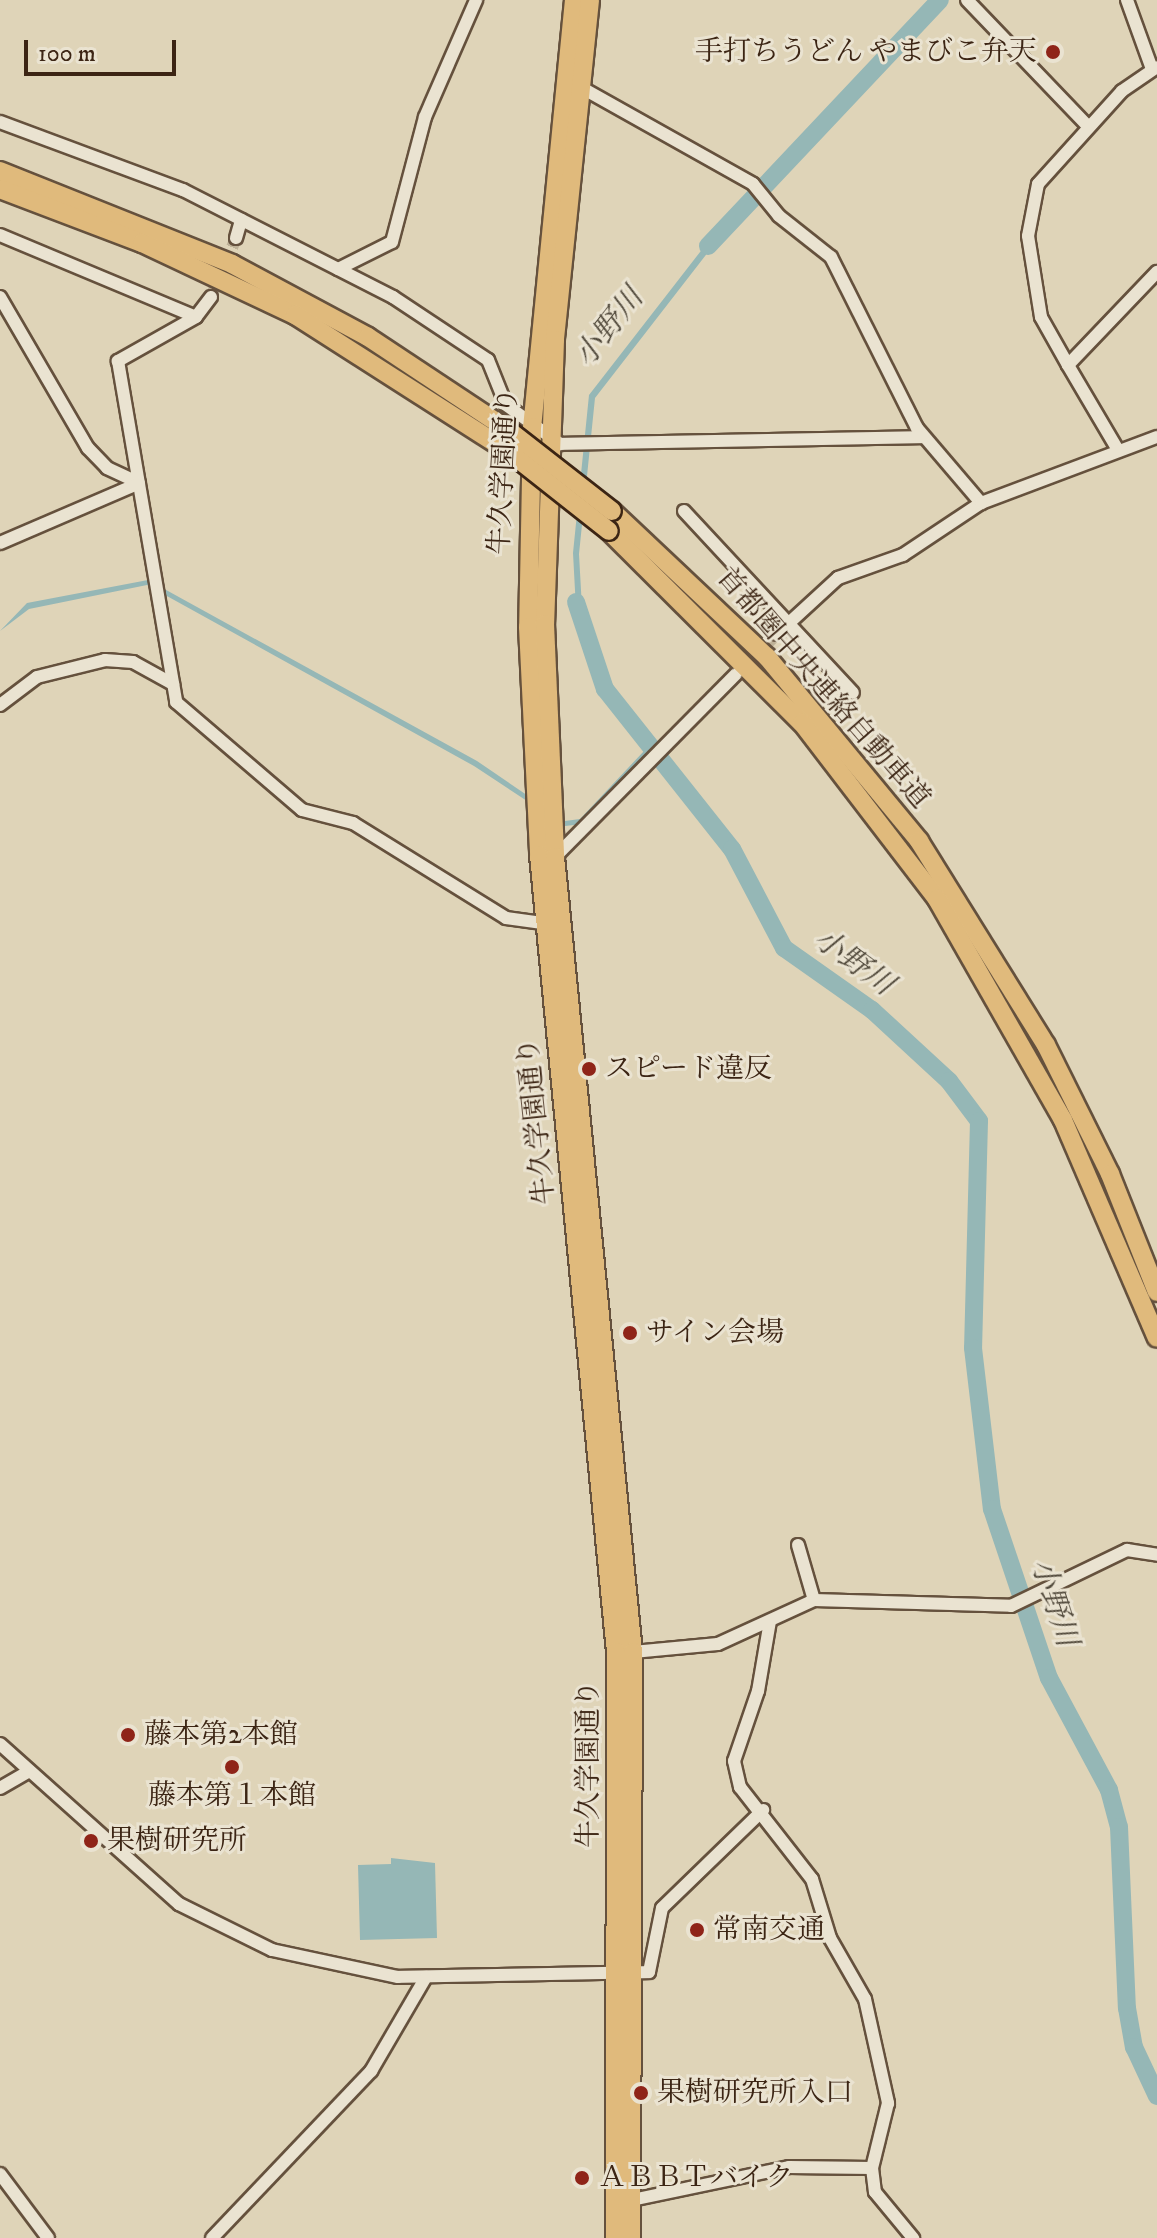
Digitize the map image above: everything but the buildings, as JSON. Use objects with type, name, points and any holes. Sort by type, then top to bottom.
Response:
[{"type":"highway","name":"牛久学園通り","points":[[574,0],[573,83],[548,439],[545,624],[555,857],[553,924],[612,1578],[631,2238]]},
{"type":"highway","name":"牛久学園通り","points":[[590,0],[573,83],[532,427],[530,706],[633,1652],[615,2238]]},
{"type":"highway","name":"首都圏中央連絡自動車道","points":[[0,171],[232,264],[368,337],[507,429],[612,511],[767,657],[919,841],[1046,1045],[1110,1174],[1157,1292]]},
{"type":"highway","name":"首都圏中央連絡自動車道","points":[[0,189],[142,243],[295,315],[509,452],[609,531],[802,723],[937,899],[1063,1120],[1157,1338]]},
{"type":"street","points":[[338,269],[392,242],[425,117],[476,0]]},
{"type":"street","points":[[967,0],[1088,126]]},
{"type":"street","points":[[1118,450],[1041,317],[1028,236],[1038,184],[1088,126],[1154,68],[1127,0]]},
{"type":"street","points":[[573,83],[753,184],[763,197],[831,257],[923,437],[981,503]]},
{"type":"street","points":[[0,122],[183,190],[338,269],[488,360],[506,405],[548,439],[584,446],[923,437]]},
{"type":"street","points":[[236,238],[241,220]]},
{"type":"street","points":[[0,235],[196,317]]},
{"type":"street","points":[[1068,365],[1157,272]]},
{"type":"street","points":[[0,297],[88,448],[107,468],[139,483]]},
{"type":"street","points":[[211,297],[196,317],[118,361],[176,702],[302,810],[353,823],[506,918],[553,924]]},
{"type":"street","points":[[777,634],[838,578],[903,555],[981,503],[1157,437]]},
{"type":"street","points":[[0,543],[139,483]]},
{"type":"street","points":[[684,511],[853,693]]},
{"type":"street","points":[[0,705],[37,677],[105,660],[133,662],[173,684]]},
{"type":"street","points":[[555,857],[736,674]]},
{"type":"street","points":[[798,1545],[814,1600]]},
{"type":"street","points":[[633,1652],[718,1644],[814,1600],[1011,1606],[1127,1550],[1157,1555]]},
{"type":"street","points":[[770,1621],[758,1691],[734,1761],[740,1787],[763,1810],[812,1879],[830,1938],[871,2016],[888,2103],[872,2168],[881,2206],[913,2238]]},
{"type":"street","points":[[0,1744],[147,1881],[216,1925],[311,1962],[426,1977],[624,1973],[653,1969],[662,1908],[763,1810]]},
{"type":"street","points":[[0,1788],[30,1771]]},
{"type":"street","points":[[212,2238],[371,2071],[426,1977]]},
{"type":"street","points":[[632,2200],[789,2167],[872,2168]]},
{"type":"street","points":[[0,2174],[48,2238]]},
{"type":"water","points":[[721,225],[726,229],[595,398],[579,554],[583,626],[577,628],[573,553],[589,395]]},
{"type":"water","points":[[148,580],[477,761],[565,821],[580,819],[644,751],[650,755],[583,824],[565,826],[474,766],[147,585],[29,609],[0,631],[27,603]]},
{"type":"water","points":[[391,1858],[435,1863],[437,1938],[360,1940],[358,1865],[391,1864]]},
{"type":"waterway","name":"小野川","points":[[708,246],[940,0]]},
{"type":"waterway","name":"小野川","points":[[576,602],[605,689],[732,849],[784,948],[872,1010],[949,1081],[979,1121],[973,1348],[992,1509],[1049,1678],[1109,1790],[1119,1827],[1127,2008],[1134,2047],[1157,2096]]},
{"type":"waterway","name":"小野川","points":[[648,753],[651,749]]},
{"type":"tunnel","points":[[211,297],[236,238]]},
{"type":"tunnel","points":[[739,671],[777,634]]},
{"type":"place","name":"手打ちうどん やまびこ弁天","points":[[1053,52]]},
{"type":"place","name":"スピード違反","points":[[589,1069]]},
{"type":"place","name":"サイン会場","points":[[630,1333]]},
{"type":"place","name":"藤本第2本館","points":[[128,1735]]},
{"type":"place","name":"藤本第１本館","points":[[232,1767]]},
{"type":"place","name":"果樹研究所","points":[[91,1841]]},
{"type":"place","name":"常南交通","points":[[697,1930]]},
{"type":"place","name":"果樹研究所入口","points":[[641,2093]]},
{"type":"place","name":"ＡＢＢＴバイク","points":[[582,2178]]}]
